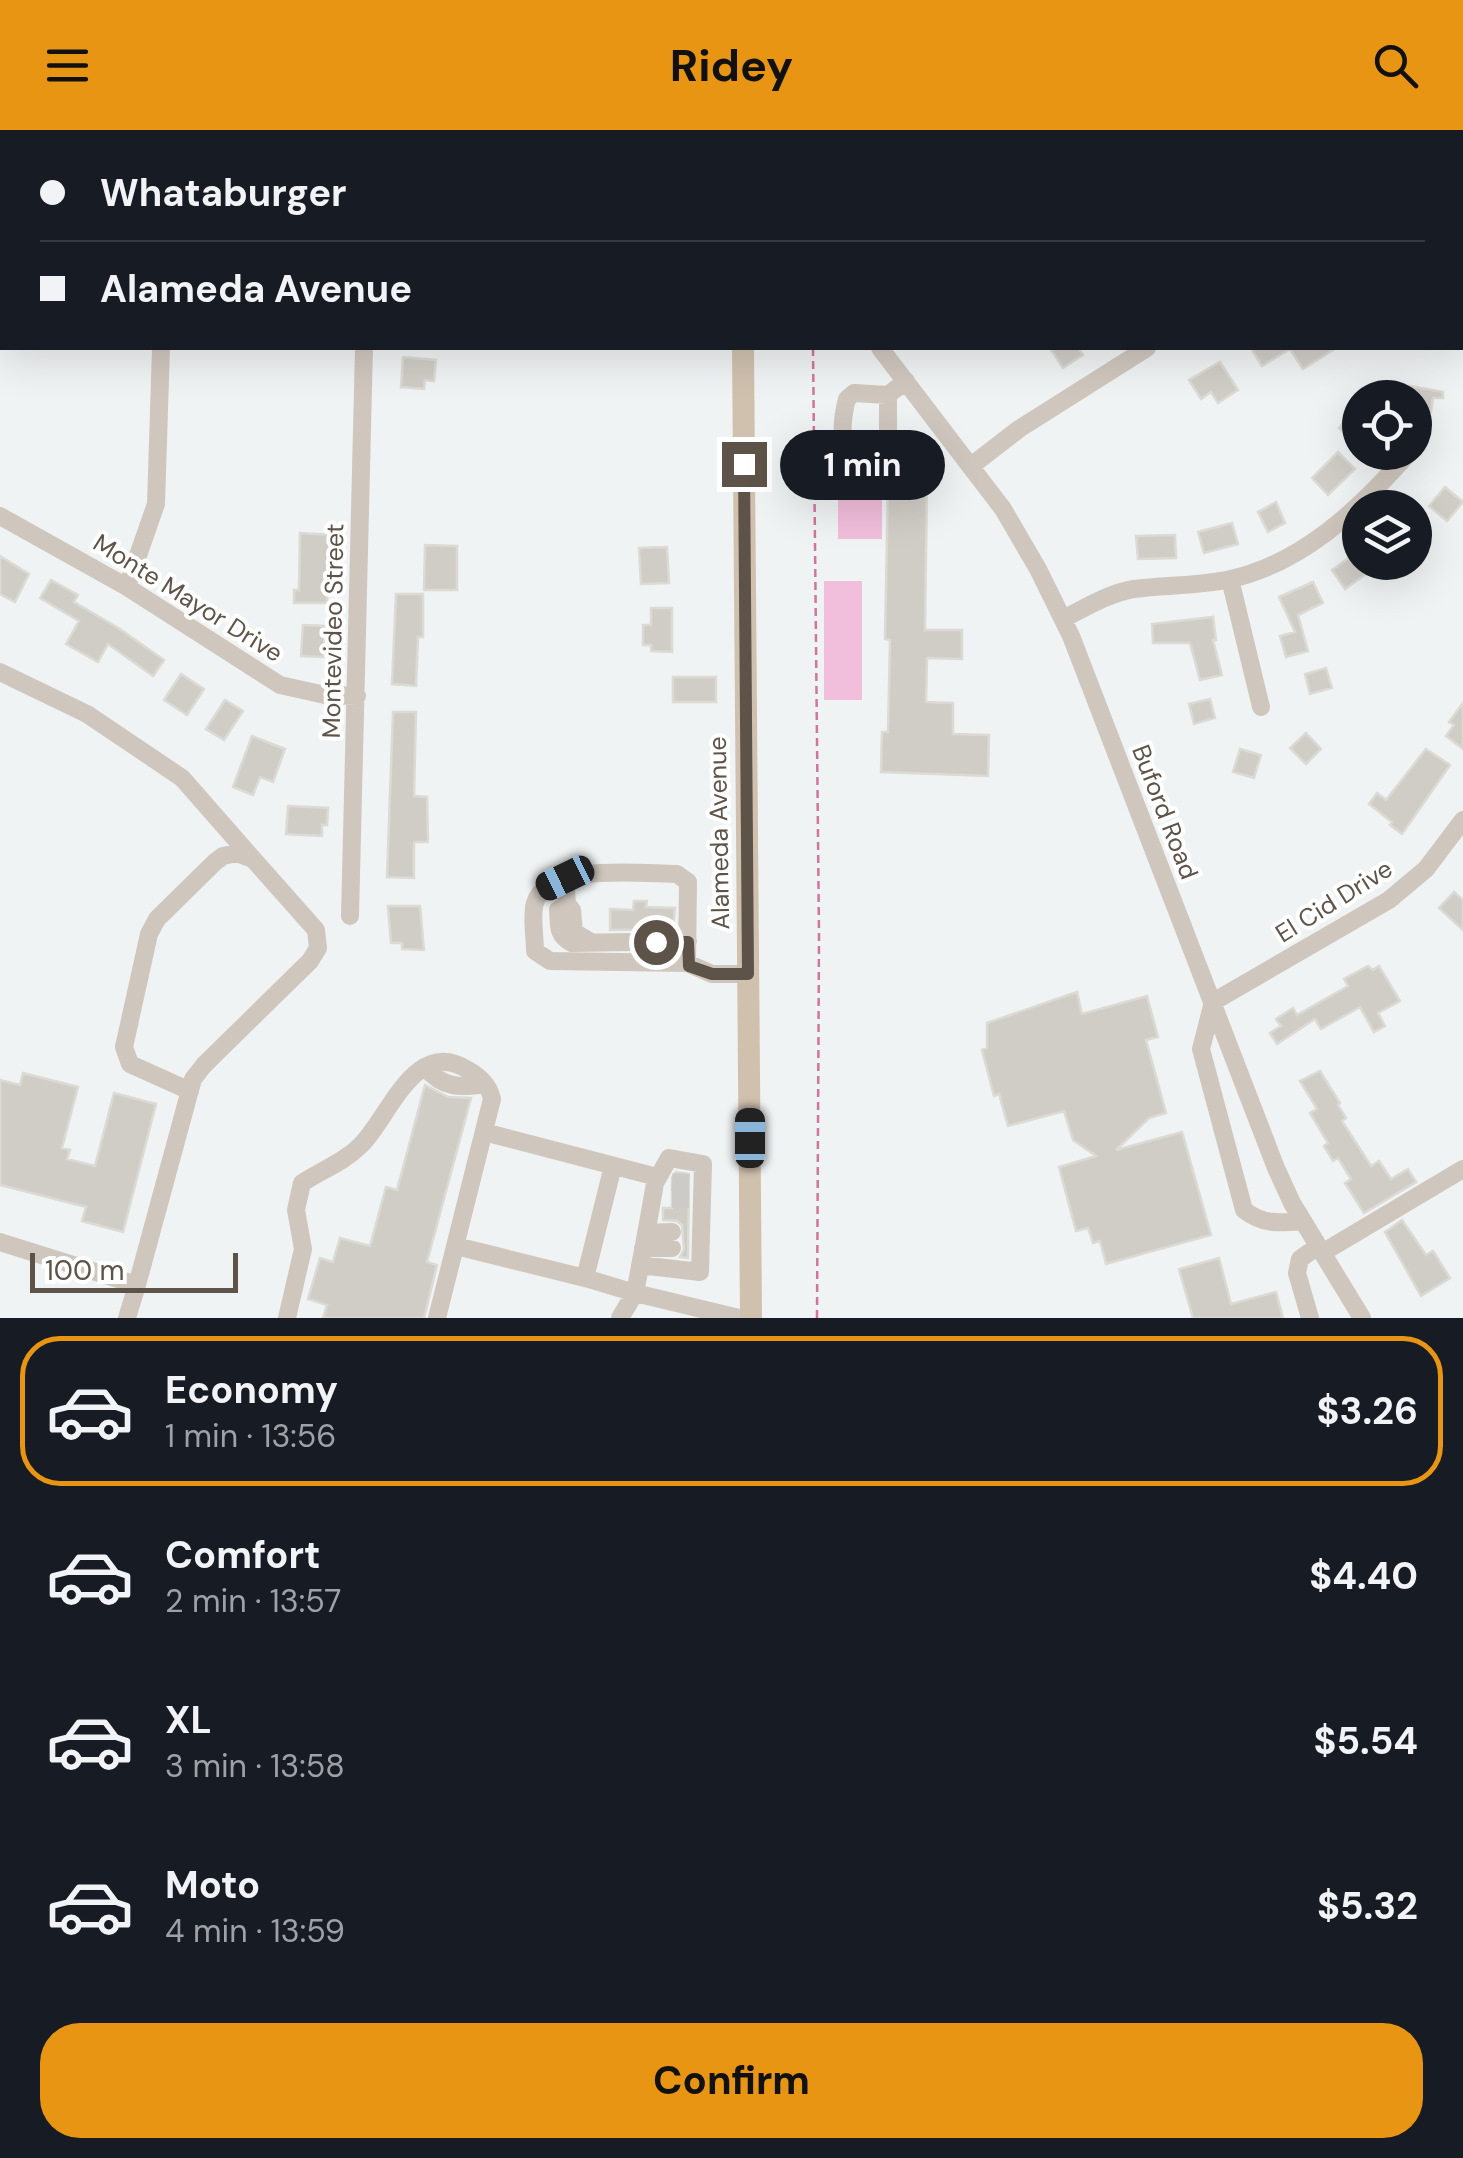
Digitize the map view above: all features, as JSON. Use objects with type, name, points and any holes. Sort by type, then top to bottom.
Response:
[{"type":"main road","name":"Alameda Avenue","points":[[744,350],[751,1318]]},
{"type":"street","points":[[128,587],[156,504],[161,350]]},
{"type":"street","name":"Montevideo Street","points":[[350,916],[364,350]]},
{"type":"street","name":"Buford Road","points":[[882,350],[971,466],[1023,542],[1063,619],[1276,1168],[1362,1318]]},
{"type":"street","points":[[971,466],[1019,429],[1144,350]]},
{"type":"street","points":[[888,395],[906,381]]},
{"type":"street","points":[[1063,619],[1121,592],[1230,579],[1258,570],[1332,530],[1393,470]]},
{"type":"street","name":"Monte Mayor Drive","points":[[0,516],[128,587],[280,685],[325,695],[357,696]]},
{"type":"street","points":[[1230,579],[1260,707]]},
{"type":"street","points":[[0,672],[87,714],[182,778],[316,930],[318,948],[310,960],[204,1065],[190,1091],[127,1318]]},
{"type":"street","name":"El Cid Drive","points":[[1213,1002],[1388,900],[1426,869],[1463,820]]},
{"type":"street","points":[[190,1091],[130,1064],[124,1046],[149,934],[156,919],[223,856],[237,854],[253,860]]},
{"type":"street","points":[[688,963],[688,882],[677,874],[589,874],[565,878],[542,888],[534,904],[535,951],[550,961],[688,963],[712,974],[748,974]]},
{"type":"street","points":[[565,878],[566,904],[558,910],[559,931],[564,939],[572,943],[688,942]]},
{"type":"street","points":[[1213,1002],[1200,1049],[1244,1210],[1256,1219],[1275,1224],[1303,1221]]},
{"type":"street","points":[[287,1318],[303,1249],[296,1210],[302,1183],[356,1150],[397,1091],[438,1061],[455,1062],[485,1084],[492,1099],[438,1318]]},
{"type":"street","points":[[484,1132],[613,1166],[677,1189]]},
{"type":"street","points":[[585,1278],[613,1166]]},
{"type":"street","points":[[1310,1318],[1297,1273],[1300,1259],[1463,1169]]},
{"type":"street","points":[[643,1249],[700,1272],[687,1241],[677,1189]]},
{"type":"street","points":[[620,1318],[635,1292],[643,1249],[677,1189]]},
{"type":"street","points":[[643,1249],[687,1241]]},
{"type":"street","points":[[0,1242],[136,1285]]},
{"type":"street","points":[[456,1246],[739,1318]]},
{"type":"path","points":[[813,350],[817,1318]]},
{"type":"shaded area","points":[[838,483],[882,483],[882,539],[838,539]]},
{"type":"shaded area","points":[[824,581],[862,581],[862,700],[824,700]]},
{"type":"building","points":[[1051,350],[1079,350],[1083,355],[1063,368]]},
{"type":"building","points":[[1252,350],[1288,350],[1262,366]]},
{"type":"building","points":[[1291,350],[1333,350],[1303,369]]},
{"type":"building","points":[[403,357],[436,360],[434,381],[425,380],[424,389],[401,387]]},
{"type":"building","points":[[1220,362],[1238,390],[1218,403],[1211,392],[1201,399],[1189,380]]},
{"type":"building","points":[[1432,390],[1443,392],[1443,398],[1433,398],[1432,405]]},
{"type":"building","points":[[1338,452],[1342,456],[1342,470],[1354,470],[1328,495],[1312,478]]},
{"type":"building","points":[[888,481],[927,482],[925,630],[962,630],[962,659],[927,658],[926,702],[953,703],[953,734],[989,735],[988,776],[881,772],[882,732],[888,732]]},
{"type":"building","points":[[1445,487],[1463,502],[1447,521],[1432,508],[1432,502]]},
{"type":"building","points":[[1276,502],[1285,523],[1268,532],[1258,512]]},
{"type":"building","points":[[1232,523],[1238,544],[1204,553],[1198,532]]},
{"type":"building","points":[[300,533],[331,535],[327,603],[294,603],[294,590],[299,590]]},
{"type":"building","points":[[1175,535],[1176,558],[1138,559],[1136,536]]},
{"type":"building","points":[[425,545],[457,546],[457,590],[424,590]]},
{"type":"building","points":[[667,547],[669,583],[641,584],[639,548]]},
{"type":"building","points":[[0,556],[29,574],[15,602],[0,594]]},
{"type":"building","points":[[1342,563],[1342,580],[1358,580],[1345,589],[1332,570]]},
{"type":"building","points":[[51,580],[78,595],[74,602],[164,660],[153,676],[108,644],[98,662],[66,644],[79,621],[40,598]]},
{"type":"building","points":[[1313,582],[1323,603],[1298,615],[1308,651],[1286,657],[1280,636],[1295,632],[1279,597]]},
{"type":"building","points":[[396,594],[423,594],[423,637],[418,637],[416,686],[392,684]]},
{"type":"building","points":[[651,608],[672,608],[672,652],[651,651],[651,645],[643,645],[643,625],[651,625]]},
{"type":"building","points":[[1213,617],[1213,640],[1222,675],[1200,680],[1190,643],[1153,643],[1152,624]]},
{"type":"building","points":[[303,625],[325,626],[323,657],[301,656]]},
{"type":"building","points":[[1326,668],[1332,688],[1310,694],[1305,674]]},
{"type":"building","points":[[181,674],[204,689],[187,715],[164,700]]},
{"type":"building","points":[[673,677],[716,677],[716,702],[673,702]]},
{"type":"building","points":[[1210,699],[1215,718],[1194,724],[1189,704]]},
{"type":"building","points":[[225,700],[243,711],[224,740],[206,729]]},
{"type":"building","points":[[1463,703],[1463,749],[1446,736],[1454,725],[1449,722]]},
{"type":"building","points":[[393,712],[416,712],[414,796],[427,797],[428,842],[414,842],[414,878],[387,877]]},
{"type":"building","points":[[1306,733],[1321,749],[1306,764],[1290,748]]},
{"type":"building","points":[[252,736],[285,749],[273,782],[260,777],[253,795],[233,787]]},
{"type":"building","points":[[1240,749],[1261,755],[1254,778],[1233,772]]},
{"type":"building","points":[[1426,749],[1450,765],[1402,834],[1369,804],[1377,793],[1386,800]]},
{"type":"building","points":[[288,806],[328,808],[322,836],[286,834]]},
{"type":"building","points":[[1454,892],[1463,900],[1463,930],[1439,908]]},
{"type":"building","points":[[634,901],[647,901],[646,907],[675,908],[673,929],[610,930],[610,909],[633,910]]},
{"type":"building","points":[[388,906],[420,906],[424,950],[402,949],[402,943],[391,943]]},
{"type":"building","points":[[1368,966],[1373,970],[1379,966],[1400,1001],[1378,1013],[1385,1026],[1374,1032],[1360,1007],[1321,1029],[1315,1019],[1277,1044],[1270,1033],[1281,1026],[1276,1019],[1293,1008],[1297,1015],[1348,986],[1344,979]]},
{"type":"building","points":[[1077,992],[1082,1014],[1147,996],[1158,1037],[1146,1040],[1166,1113],[1149,1118],[1116,1150],[1182,1132],[1211,1235],[1106,1264],[1100,1241],[1093,1243],[1088,1228],[1076,1231],[1059,1167],[1096,1156],[1073,1140],[1064,1111],[1008,1126],[999,1094],[994,1096],[982,1050],[987,1048],[987,1023]]},
{"type":"building","points":[[1320,1071],[1340,1103],[1346,1118],[1342,1121],[1371,1166],[1379,1161],[1391,1179],[1408,1169],[1416,1182],[1364,1213],[1345,1183],[1351,1179],[1338,1158],[1333,1161],[1324,1146],[1328,1143],[1310,1113],[1317,1109],[1300,1081]]},
{"type":"building","points":[[23,1073],[78,1087],[62,1148],[70,1150],[67,1159],[95,1166],[114,1093],[156,1104],[123,1232],[82,1221],[86,1207],[0,1185],[0,1080],[20,1085]]},
{"type":"building","points":[[425,1085],[448,1097],[471,1098],[427,1262],[437,1265],[424,1318],[323,1318],[327,1305],[308,1299],[320,1258],[333,1262],[340,1238],[370,1246],[386,1187],[397,1190]]},
{"type":"building","points":[[676,1172],[689,1174],[688,1258],[680,1257],[684,1249],[682,1225],[663,1220],[663,1208],[672,1208],[672,1178]]},
{"type":"building","points":[[1402,1220],[1426,1255],[1433,1251],[1450,1278],[1421,1296],[1385,1232]]},
{"type":"building","points":[[1219,1258],[1231,1304],[1276,1292],[1283,1318],[1193,1318],[1179,1269]]},
{"type":"tunnel","points":[[672,1182],[689,1183]]},
{"type":"tunnel","points":[[672,1199],[689,1199]]},
{"type":"route","points":[[656,942],[688,942],[689,966],[712,974],[748,974],[744,464]]}]
